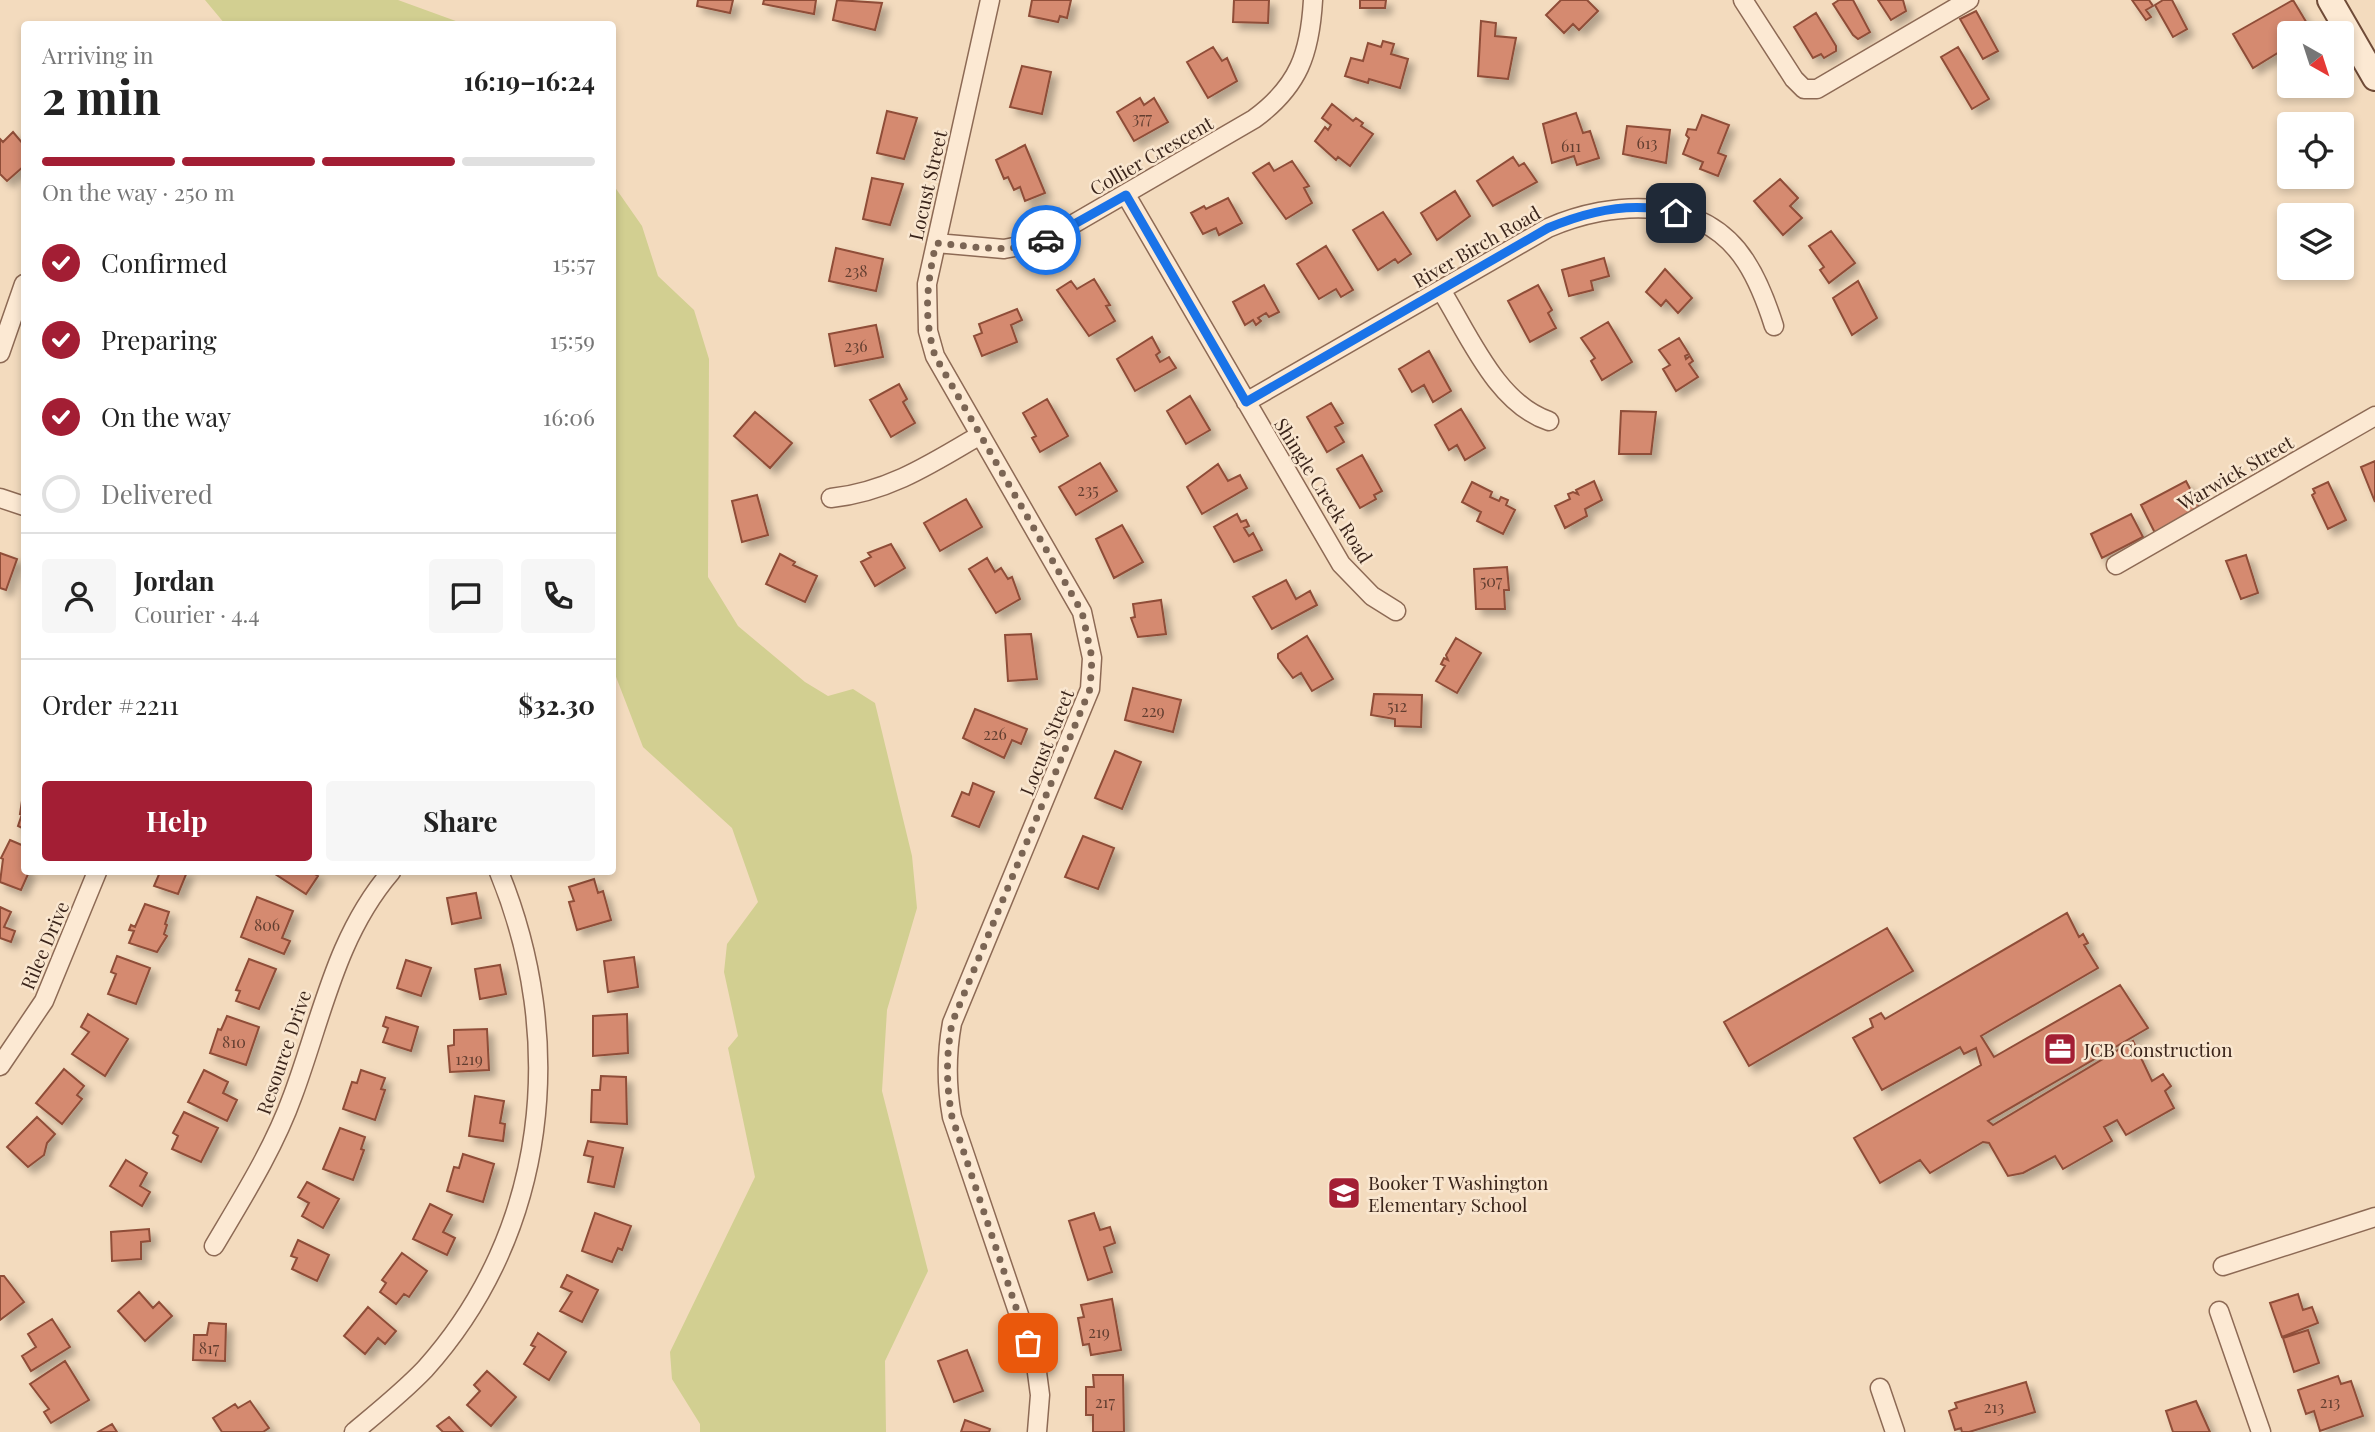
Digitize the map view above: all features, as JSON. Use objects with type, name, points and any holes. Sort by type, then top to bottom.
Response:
[{"type":"street","name":"Locust Street","points":[[990,0],[927,284],[928,331],[940,366],[1082,612],[1092,658],[1090,689],[952,1023],[947,1052],[947,1088],[952,1117],[1035,1365],[1040,1395],[1037,1432]]},
{"type":"street","name":"Collier Crescent","points":[[936,243],[1022,248],[1044,242],[1254,119],[1284,93],[1304,58],[1311,34],[1312,0]]},
{"type":"street","points":[[1743,0],[1794,79],[1804,89],[1817,89],[1969,0]]},
{"type":"street","points":[[2330,0],[2375,78]]},
{"type":"street","name":"Shingle Creek Road","points":[[1126,195],[1341,564],[1372,596],[1396,611]]},
{"type":"street","name":"River Birch Road","points":[[1246,402],[1548,228],[1571,218],[1627,207],[1662,209],[1691,217],[1713,229],[1732,245],[1745,261],[1762,292],[1774,326]]},
{"type":"street","points":[[1441,290],[1505,394],[1533,416],[1549,421]]},
{"type":"street","points":[[0,353],[21,293]]},
{"type":"street","name":"Warwick Street","points":[[2116,565],[2375,415]]},
{"type":"street","points":[[831,498],[856,495],[904,480],[979,435]]},
{"type":"street","points":[[0,498],[21,505]]},
{"type":"street","name":"Rilee Drive","points":[[0,1066],[44,1001],[96,875]]},
{"type":"street","name":"Resource Drive","points":[[214,1246],[262,1164],[293,1096],[330,982],[356,920],[389,875]]},
{"type":"street","points":[[354,1432],[425,1368],[455,1330],[498,1255],[519,1201],[531,1156],[540,1063],[536,1005],[524,944],[500,875]]},
{"type":"street","points":[[2223,1266],[2375,1217]]},
{"type":"street","points":[[2219,1311],[2261,1432]]},
{"type":"street","points":[[1880,1388],[1895,1432]]},
{"type":"shaded area","points":[[205,0],[398,0],[456,21],[222,21]]},
{"type":"shaded area","points":[[616,189],[642,226],[658,276],[694,310],[709,359],[708,577],[738,626],[805,682],[828,696],[853,689],[875,703],[912,856],[917,908],[887,1010],[882,1091],[928,1271],[885,1361],[886,1432],[700,1432],[700,1424],[672,1379],[670,1352],[755,1177],[728,1048],[738,1036],[724,972],[727,944],[758,902],[732,828],[643,747],[616,677]]},
{"type":"building","points":[[698,0],[733,0],[730,13],[697,6]]},
{"type":"building","points":[[764,0],[816,0],[814,14],[763,4]]},
{"type":"building","points":[[837,0],[882,3],[875,30],[833,20]]},
{"type":"building","points":[[1032,0],[1071,0],[1067,18],[1060,16],[1058,22],[1029,16]]},
{"type":"building","points":[[1234,0],[1269,0],[1268,23],[1233,22]]},
{"type":"building","points":[[1360,0],[1386,0],[1385,8],[1360,8]]},
{"type":"building","points":[[1561,0],[1587,0],[1598,11],[1579,30],[1573,24],[1564,33],[1546,15]]},
{"type":"building","points":[[1839,0],[1853,0],[1870,32],[1858,39],[1853,35],[1833,4]]},
{"type":"building","points":[[1878,0],[1903,0],[1906,11],[1891,20]]},
{"type":"building","points":[[2132,0],[2149,0],[2153,6],[2146,10],[2151,17],[2146,20]]},
{"type":"building","points":[[2163,0],[2172,0],[2187,29],[2173,37],[2155,5]]},
{"type":"building","points":[[2293,0],[2306,21],[2277,21],[2277,53],[2253,68],[2233,34]]},
{"type":"building","points":[[1976,11],[1998,51],[1983,59],[1960,19]]},
{"type":"building","points":[[1816,13],[1836,46],[1836,51],[1824,58],[1821,54],[1813,58],[1794,27]]},
{"type":"building","points":[[1481,21],[1496,23],[1495,36],[1516,38],[1508,79],[1478,76]]},
{"type":"building","points":[[1383,41],[1394,44],[1391,54],[1408,59],[1400,88],[1369,79],[1368,83],[1345,76],[1351,58],[1363,61],[1368,43],[1381,47]]},
{"type":"building","points":[[1213,47],[1222,61],[1227,58],[1237,81],[1208,98],[1187,62]]},
{"type":"building","points":[[1958,47],[1989,99],[1972,109],[1941,57]]},
{"type":"building","points":[[1022,66],[1051,72],[1042,114],[1010,107]]},
{"type":"building","points":[[1140,98],[1144,105],[1154,98],[1168,122],[1134,141],[1117,112]]},
{"type":"building","points":[[1332,104],[1353,121],[1356,118],[1363,123],[1361,126],[1373,134],[1350,166],[1338,157],[1336,160],[1315,141],[1325,127],[1328,130],[1331,125],[1322,118]]},
{"type":"building","points":[[887,111],[917,118],[904,159],[877,153]]},
{"type":"building","points":[[1576,113],[1583,133],[1590,131],[1599,158],[1577,165],[1574,156],[1552,163],[1543,124]]},
{"type":"building","points":[[1702,115],[1729,125],[1718,153],[1726,156],[1718,176],[1700,169],[1703,162],[1683,154],[1689,138],[1686,135],[1688,129],[1696,130]]},
{"type":"building","points":[[1627,126],[1670,130],[1666,163],[1623,154]]},
{"type":"building","points":[[13,132],[21,141],[21,169],[7,181],[0,174],[0,139],[3,142]]},
{"type":"building","points":[[1025,145],[1045,193],[1025,201],[1020,187],[1014,190],[1008,177],[1004,179],[996,160]]},
{"type":"building","points":[[1513,157],[1519,166],[1524,163],[1537,182],[1493,206],[1477,181]]},
{"type":"building","points":[[1292,161],[1309,186],[1304,188],[1312,203],[1286,219],[1253,173],[1269,163],[1274,171]]},
{"type":"building","points":[[872,178],[903,184],[890,225],[863,219]]},
{"type":"building","points":[[1780,179],[1798,198],[1790,206],[1802,218],[1783,235],[1754,201]]},
{"type":"building","points":[[1455,191],[1470,216],[1437,240],[1421,213]]},
{"type":"building","points":[[1228,198],[1242,223],[1219,235],[1216,228],[1203,234],[1191,213]]},
{"type":"building","points":[[1383,212],[1411,254],[1398,263],[1395,259],[1378,270],[1353,230]]},
{"type":"building","points":[[1831,231],[1855,263],[1829,283],[1820,270],[1824,267],[1809,246]]},
{"type":"building","points":[[1326,246],[1353,290],[1341,297],[1336,289],[1319,299],[1297,264]]},
{"type":"building","points":[[836,248],[883,259],[876,291],[829,281]]},
{"type":"building","points":[[1604,258],[1609,276],[1591,281],[1593,290],[1569,296],[1562,270]]},
{"type":"building","points":[[1665,269],[1692,298],[1678,313],[1666,300],[1661,306],[1646,292]]},
{"type":"building","points":[[1094,279],[1110,305],[1106,306],[1115,321],[1089,336],[1057,290],[1071,281],[1077,289]]},
{"type":"building","points":[[1858,281],[1877,318],[1852,335],[1833,298]]},
{"type":"building","points":[[1264,285],[1279,312],[1269,317],[1266,313],[1258,318],[1261,321],[1256,325],[1253,320],[1245,325],[1233,302]]},
{"type":"building","points":[[1538,285],[1552,310],[1548,313],[1556,328],[1530,342],[1508,301]]},
{"type":"building","points":[[1017,309],[1022,320],[1011,325],[1017,342],[982,356],[974,336],[982,333],[979,324]]},
{"type":"building","points":[[1608,322],[1632,362],[1602,380],[1591,361],[1595,358],[1581,338]]},
{"type":"building","points":[[876,325],[883,357],[835,366],[829,334]]},
{"type":"building","points":[[1152,337],[1160,352],[1156,355],[1160,362],[1169,357],[1176,368],[1135,391],[1117,359]]},
{"type":"building","points":[[1679,338],[1689,354],[1685,356],[1686,359],[1690,356],[1693,361],[1689,364],[1698,377],[1676,391],[1663,369],[1670,365],[1659,350]]},
{"type":"building","points":[[1429,351],[1451,391],[1433,402],[1424,385],[1412,392],[1399,369]]},
{"type":"building","points":[[899,384],[907,399],[903,402],[915,423],[891,437],[870,400]]},
{"type":"building","points":[[1190,396],[1210,430],[1186,444],[1167,411]]},
{"type":"building","points":[[1047,399],[1068,436],[1040,452],[1032,438],[1036,436],[1023,413]]},
{"type":"building","points":[[1331,403],[1343,423],[1335,427],[1344,442],[1327,452],[1307,417]]},
{"type":"building","points":[[1461,409],[1485,448],[1465,460],[1457,445],[1449,450],[1435,425]]},
{"type":"building","points":[[1621,411],[1656,412],[1651,454],[1619,454]]},
{"type":"building","points":[[755,412],[792,443],[770,468],[734,436]]},
{"type":"building","points":[[1362,455],[1382,491],[1374,495],[1376,499],[1360,508],[1337,469]]},
{"type":"building","points":[[2375,461],[2375,502],[2361,467]]},
{"type":"building","points":[[1100,463],[1117,491],[1076,515],[1059,487]]},
{"type":"building","points":[[1218,464],[1228,481],[1240,475],[1247,488],[1202,514],[1187,487]]},
{"type":"building","points":[[1594,481],[1602,500],[1585,509],[1587,516],[1565,528],[1555,506],[1570,499],[1568,494],[1578,494],[1576,490]]},
{"type":"building","points":[[2186,481],[2200,508],[2156,535],[2141,505]]},
{"type":"building","points":[[1472,482],[1492,492],[1490,497],[1499,501],[1501,497],[1508,500],[1506,505],[1515,510],[1503,534],[1477,521],[1481,512],[1462,502]]},
{"type":"building","points":[[2328,482],[2346,520],[2328,529],[2312,495],[2315,493],[2313,489]]},
{"type":"building","points":[[757,495],[768,535],[742,542],[732,501]]},
{"type":"building","points":[[966,499],[982,527],[940,551],[924,523]]},
{"type":"building","points":[[1237,514],[1241,522],[1246,520],[1249,526],[1244,528],[1249,536],[1253,533],[1262,550],[1234,562],[1214,527]]},
{"type":"building","points":[[2131,514],[2143,537],[2102,558],[2091,534]]},
{"type":"building","points":[[1122,525],[1143,562],[1114,578],[1096,539]]},
{"type":"building","points":[[891,544],[905,568],[875,586],[861,562],[871,557],[868,553]]},
{"type":"building","points":[[0,553],[17,559],[6,590],[0,588]]},
{"type":"building","points":[[780,554],[795,562],[793,565],[817,576],[805,602],[766,584]]},
{"type":"building","points":[[2246,555],[2258,593],[2241,599],[2226,561]]},
{"type":"building","points":[[987,558],[995,572],[1001,568],[1008,579],[1012,577],[1020,599],[996,613],[969,569]]},
{"type":"building","points":[[1507,567],[1509,590],[1504,590],[1505,609],[1476,609],[1474,569]]},
{"type":"building","points":[[1286,580],[1296,599],[1310,591],[1317,605],[1272,629],[1253,597]]},
{"type":"building","points":[[1161,600],[1166,634],[1138,637],[1131,618],[1135,617],[1133,604]]},
{"type":"building","points":[[1031,634],[1037,679],[1008,681],[1005,635]]},
{"type":"building","points":[[1307,636],[1333,679],[1312,691],[1301,673],[1293,678],[1278,658],[1278,654]]},
{"type":"building","points":[[1456,638],[1481,653],[1457,693],[1436,681],[1445,666],[1441,664],[1444,658],[1448,660],[1446,655]]},
{"type":"building","points":[[1133,688],[1181,700],[1173,732],[1125,720]]},
{"type":"building","points":[[1374,694],[1422,695],[1421,727],[1395,726],[1395,719],[1371,715]]},
{"type":"building","points":[[975,709],[1027,729],[1021,744],[1012,740],[1004,758],[963,738]]},
{"type":"building","points":[[1115,751],[1141,762],[1122,809],[1095,798]]},
{"type":"building","points":[[973,783],[994,792],[979,827],[952,816],[962,792],[969,795]]},
{"type":"building","points":[[1083,836],[1114,848],[1098,889],[1065,877]]},
{"type":"building","points":[[10,840],[21,845],[21,875],[28,875],[21,890],[0,882],[1,858]]},
{"type":"building","points":[[159,875],[186,875],[178,894],[154,886]]},
{"type":"building","points":[[277,875],[318,876],[306,894]]},
{"type":"building","points":[[594,879],[598,893],[603,891],[611,920],[577,930],[569,902],[574,901],[569,887]]},
{"type":"building","points":[[476,893],[481,918],[452,924],[447,898]]},
{"type":"building","points":[[257,897],[293,911],[282,938],[290,941],[284,954],[241,937]]},
{"type":"building","points":[[145,904],[169,912],[164,934],[167,936],[157,952],[129,943],[134,931],[129,930],[131,925],[135,927]]},
{"type":"building","points":[[0,907],[11,912],[4,927],[15,931],[11,942],[0,938]]},
{"type":"building","name":"JCB Construction","points":[[2067,913],[2079,937],[2083,934],[2088,943],[2084,945],[2098,968],[1981,1036],[1994,1057],[2120,985],[2148,1028],[1988,1121],[1993,1125],[2133,1041],[2152,1081],[2163,1074],[2171,1086],[2165,1091],[2174,1108],[2126,1135],[2117,1120],[2104,1127],[2112,1141],[2063,1169],[2055,1156],[2023,1173],[2008,1176],[1989,1143],[1983,1142],[1930,1173],[1920,1160],[1880,1183],[1854,1138],[1981,1065],[1976,1048],[1964,1054],[1960,1047],[1882,1090],[1853,1038],[1873,1027],[1870,1019],[1881,1013],[1885,1019]]},
{"type":"building","points":[[1887,928],[1913,971],[1749,1066],[1724,1022]]},
{"type":"building","points":[[117,956],[150,968],[136,1004],[108,994],[116,974],[111,972]]},
{"type":"building","points":[[634,957],[638,987],[608,992],[604,961]]},
{"type":"building","points":[[249,959],[276,969],[259,1009],[236,1001],[240,991],[236,990]]},
{"type":"building","points":[[406,960],[431,968],[421,996],[397,988]]},
{"type":"building","points":[[500,965],[506,994],[480,999],[475,969]]},
{"type":"building","points":[[88,1014],[128,1039],[105,1076],[72,1054],[89,1032],[81,1027]]},
{"type":"building","points":[[627,1014],[628,1053],[593,1056],[593,1016]]},
{"type":"building","points":[[227,1016],[259,1027],[246,1065],[210,1053],[218,1029],[221,1030]]},
{"type":"building","points":[[386,1017],[418,1027],[411,1051],[383,1042],[388,1028],[383,1026]]},
{"type":"building","points":[[487,1029],[489,1070],[450,1072],[448,1046],[454,1045],[454,1030]]},
{"type":"building","points":[[64,1069],[84,1086],[77,1095],[82,1099],[62,1124],[36,1103]]},
{"type":"building","points":[[204,1070],[228,1082],[223,1093],[237,1100],[227,1121],[188,1102]]},
{"type":"building","points":[[361,1070],[385,1078],[381,1089],[385,1090],[375,1120],[343,1109],[352,1082],[357,1083]]},
{"type":"building","points":[[601,1076],[626,1077],[627,1124],[591,1122],[592,1090],[600,1090]]},
{"type":"building","points":[[475,1096],[504,1101],[500,1123],[505,1124],[503,1141],[469,1136]]},
{"type":"building","points":[[184,1112],[218,1128],[201,1162],[172,1149],[178,1136],[173,1133]]},
{"type":"building","points":[[37,1117],[55,1134],[47,1143],[44,1155],[28,1167],[7,1147]]},
{"type":"building","points":[[340,1128],[365,1137],[361,1149],[364,1150],[353,1180],[323,1169]]},
{"type":"building","points":[[588,1141],[623,1148],[614,1187],[588,1182],[593,1157],[584,1155]]},
{"type":"building","points":[[463,1154],[494,1164],[483,1202],[447,1191],[454,1167],[459,1168]]},
{"type":"building","points":[[126,1160],[147,1173],[140,1186],[150,1192],[142,1206],[110,1186]]},
{"type":"building","points":[[307,1182],[339,1199],[323,1228],[302,1216],[309,1203],[298,1197]]},
{"type":"building","points":[[430,1204],[452,1215],[443,1232],[455,1238],[447,1255],[413,1239]]},
{"type":"building","points":[[595,1213],[631,1226],[622,1250],[618,1248],[612,1262],[582,1251]]},
{"type":"building","points":[[1094,1213],[1100,1230],[1110,1227],[1115,1243],[1104,1247],[1112,1272],[1088,1280],[1069,1221]]},
{"type":"building","points":[[149,1229],[150,1241],[141,1242],[141,1259],[112,1261],[111,1232]]},
{"type":"building","points":[[298,1240],[329,1255],[317,1281],[292,1269],[297,1258],[291,1256]]},
{"type":"building","points":[[402,1253],[427,1271],[409,1297],[404,1294],[396,1304],[380,1292],[386,1283],[382,1280]]},
{"type":"building","points":[[567,1275],[598,1290],[582,1322],[560,1311],[572,1292],[561,1287]]},
{"type":"building","points":[[0,1276],[4,1276],[24,1302],[0,1320]]},
{"type":"building","points":[[139,1292],[153,1308],[159,1302],[172,1316],[145,1341],[118,1311]]},
{"type":"building","points":[[2298,1294],[2303,1310],[2312,1307],[2318,1323],[2282,1337],[2270,1303]]},
{"type":"building","points":[[1112,1299],[1121,1350],[1091,1355],[1089,1344],[1083,1345],[1078,1318],[1084,1317],[1081,1305]]},
{"type":"building","points":[[368,1307],[396,1331],[385,1344],[378,1338],[365,1354],[344,1336]]},
{"type":"building","points":[[52,1319],[70,1347],[31,1371],[22,1356],[36,1347],[28,1334]]},
{"type":"building","points":[[209,1323],[226,1324],[225,1361],[193,1360],[194,1335],[207,1335]]},
{"type":"building","points":[[2308,1330],[2319,1363],[2294,1372],[2283,1338]]},
{"type":"building","points":[[538,1333],[566,1352],[549,1380],[524,1364],[535,1347],[531,1345]]},
{"type":"building","points":[[967,1350],[983,1391],[954,1402],[938,1361]]},
{"type":"building","points":[[65,1361],[89,1400],[51,1423],[44,1412],[49,1409],[30,1384]]},
{"type":"building","points":[[487,1371],[516,1397],[491,1426],[467,1405],[480,1391],[474,1385]]},
{"type":"building","points":[[1093,1375],[1123,1375],[1124,1432],[1093,1432],[1093,1415],[1086,1415],[1086,1387],[1094,1387]]},
{"type":"building","points":[[2338,1376],[2341,1384],[2351,1381],[2363,1416],[2320,1431],[2314,1411],[2306,1414],[2298,1390]]},
{"type":"building","points":[[2026,1382],[2035,1412],[1969,1432],[1962,1432],[1961,1428],[1955,1430],[1949,1411],[1957,1408],[1955,1403]]},
{"type":"building","points":[[250,1401],[269,1428],[263,1432],[222,1432],[213,1418],[235,1404],[238,1408]]},
{"type":"building","points":[[2196,1401],[2210,1432],[2173,1432],[2166,1411]]},
{"type":"building","points":[[449,1417],[463,1432],[443,1432],[437,1426]]},
{"type":"building","points":[[965,1420],[990,1429],[989,1432],[961,1432]]},
{"type":"building","points":[[112,1424],[117,1432],[98,1432]]},
{"type":"way so far","points":[[1028,1343],[952,1117],[947,1088],[947,1052],[952,1023],[1090,689],[1092,658],[1082,612],[935,356],[925,305],[936,243],[1004,249],[1022,248],[1046,240]]},
{"type":"place","name":"JCB Construction","points":[[2060,1049]]},
{"type":"place","name":"Booker T Washington Elementary School","points":[[1344,1193]]},
{"type":"route","points":[[1046,240],[1126,195],[1246,402],[1548,228],[1601,210],[1627,207],[1662,209],[1676,213]]}]
